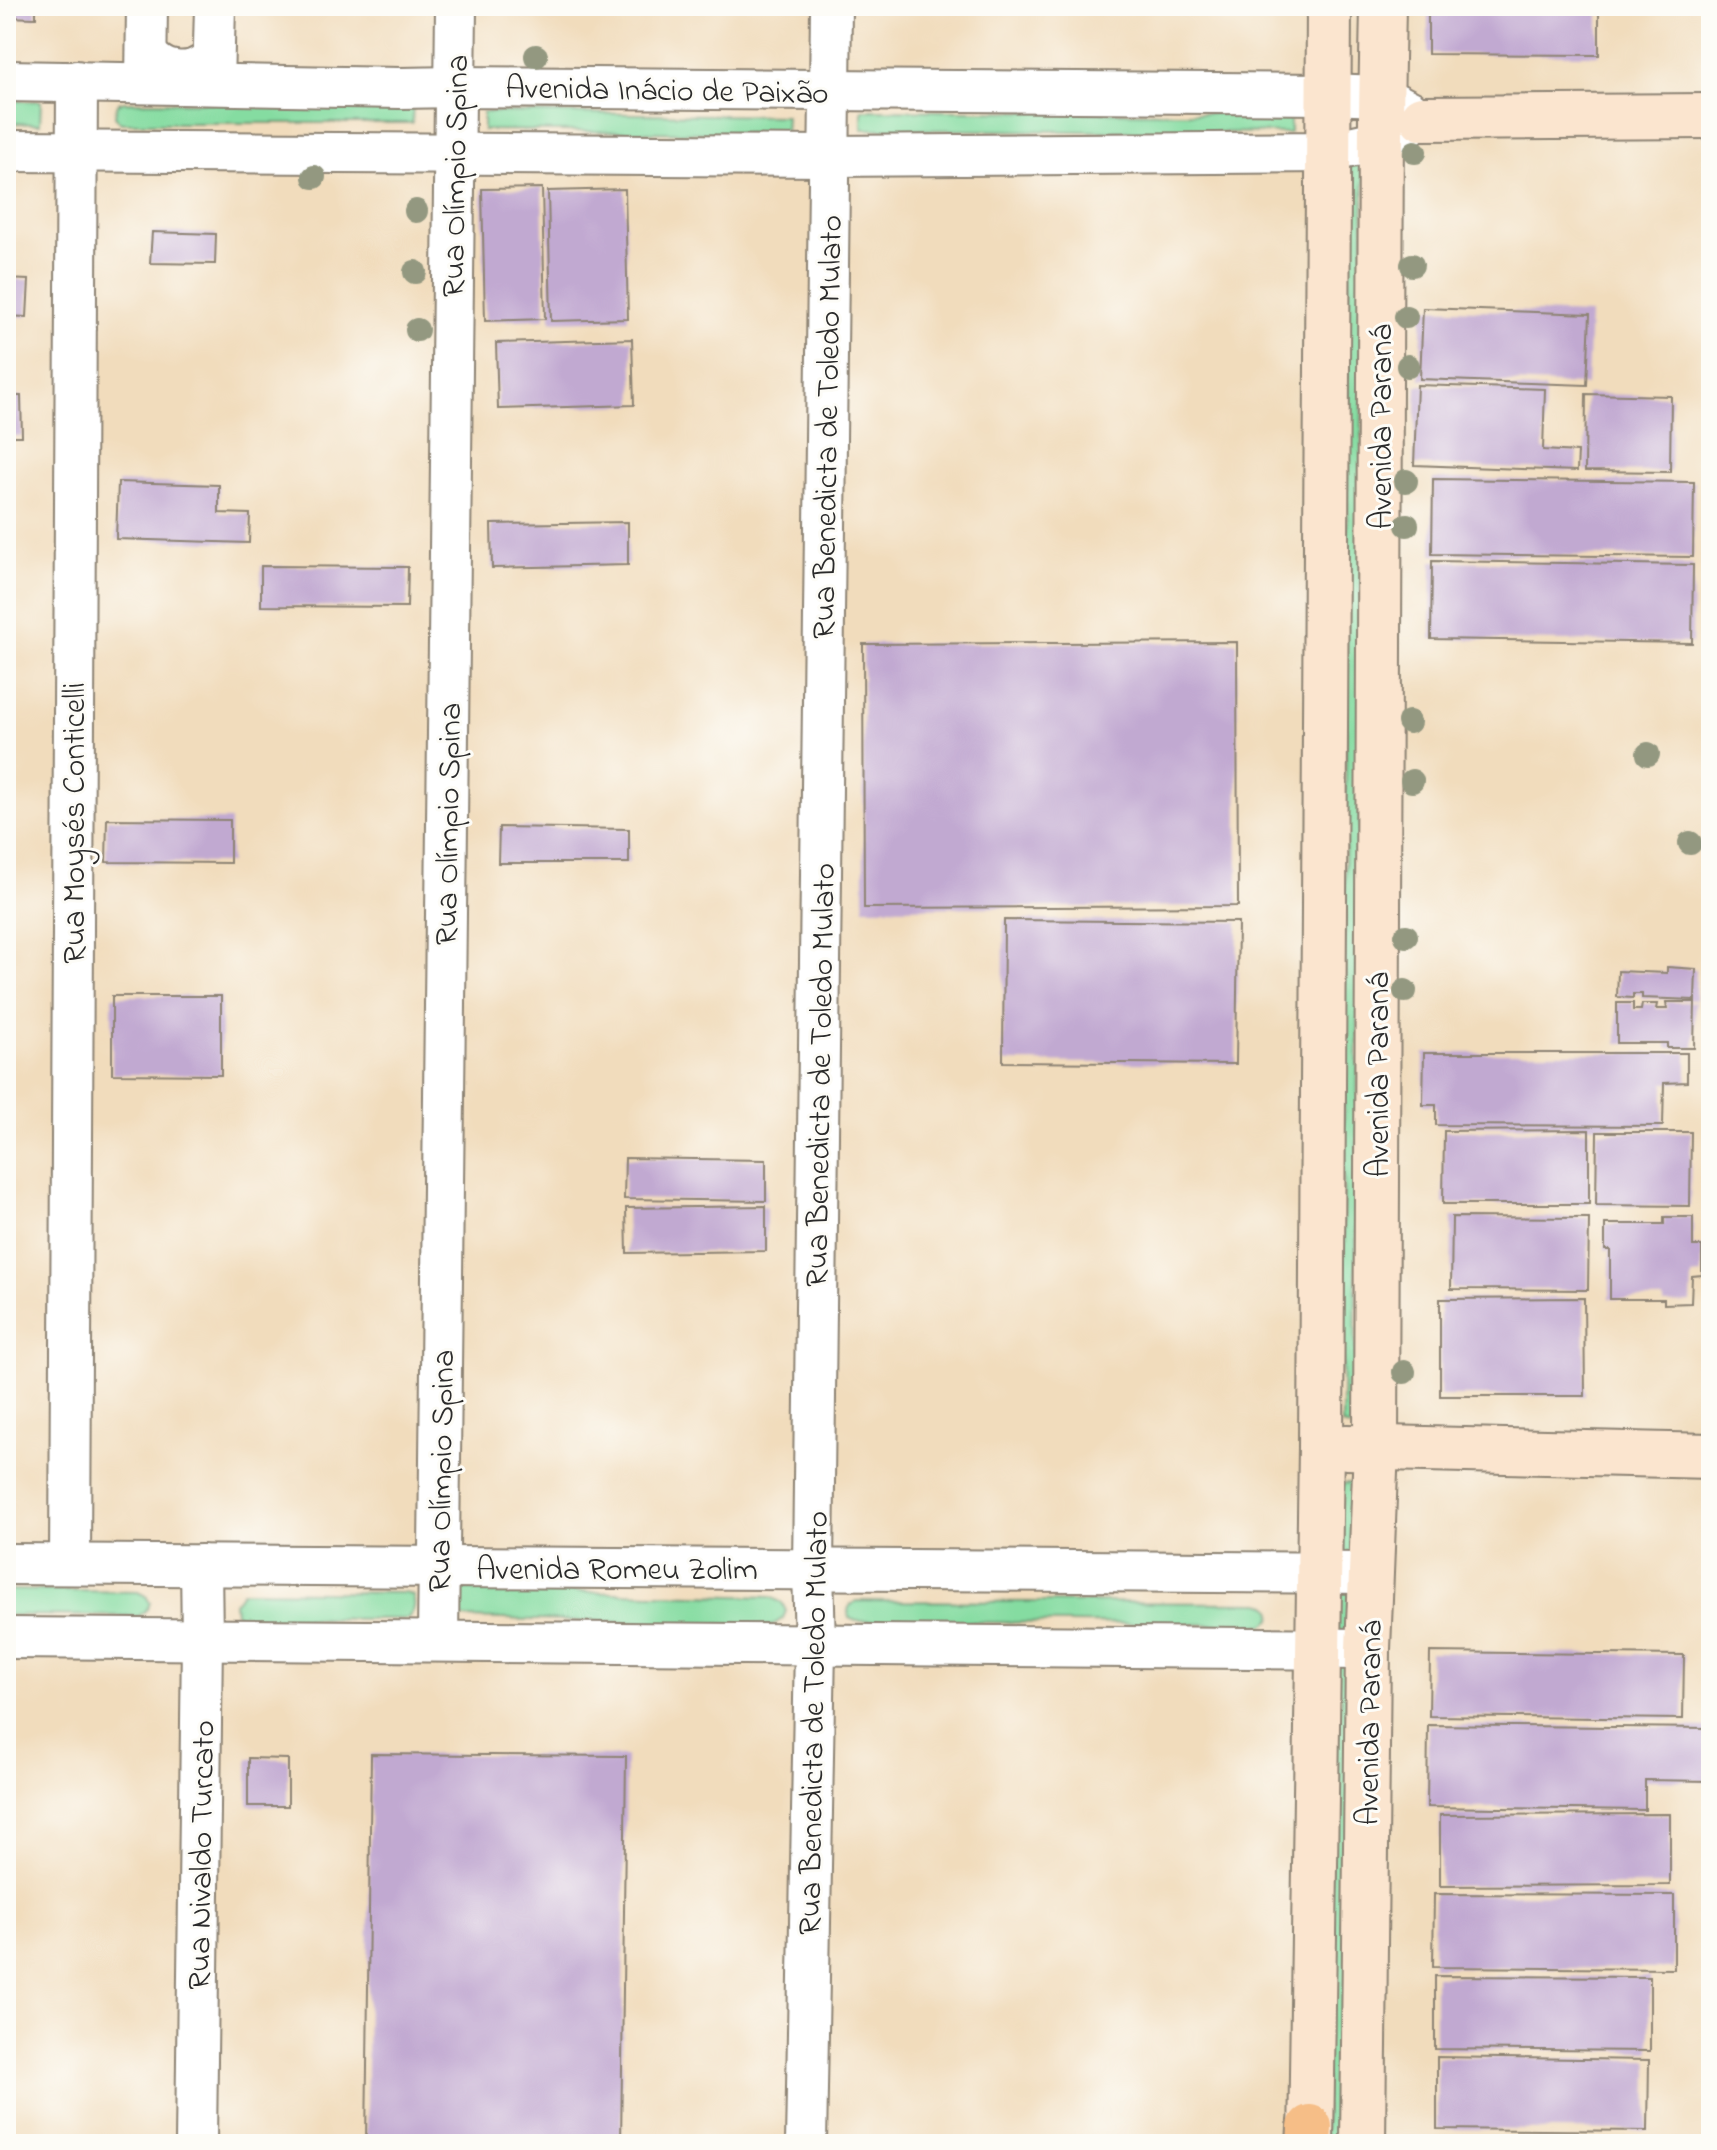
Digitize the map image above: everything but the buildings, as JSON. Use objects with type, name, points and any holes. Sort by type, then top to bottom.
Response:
[{"type":"main road","name":"Avenida Paraná","points":[[1310,2138],[1320,1572],[1329,6]]},
{"type":"main road","name":"Avenida Paraná","points":[[1363,2144],[1368,1649],[1376,1447],[1383,6]]},
{"type":"main road","points":[[1422,118],[1711,116]]},
{"type":"main road","points":[[1321,1447],[1711,1456]]},
{"type":"street","name":"Rua Olímpio Spina","points":[[438,1641],[456,6]]},
{"type":"street","name":"Rua Benedicta de Toledo Mulato","points":[[806,2144],[815,1645],[813,1569],[831,6]]},
{"type":"street","points":[[146,83],[150,13]]},
{"type":"street","points":[[211,14],[213,84]]},
{"type":"street","name":"Avenida Inácio de Paixão","points":[[6,81],[400,88],[1381,96]]},
{"type":"street","name":"Rua Moysés Conticelli","points":[[70,1564],[77,81]]},
{"type":"street","points":[[1381,96],[1422,118]]},
{"type":"street","name":"Avenida Inácio de Paixão","points":[[6,151],[829,156],[1328,152],[1381,140],[1422,118]]},
{"type":"street","name":"Avenida Romeu Zolim","points":[[6,1564],[1371,1573]]},
{"type":"street","name":"Rua Nivaldo Turcato","points":[[196,2144],[201,1565]]},
{"type":"street","points":[[6,1638],[1368,1649]]},
{"type":"lane","points":[[150,13],[149,39],[155,50],[175,62],[186,62],[206,51],[212,41],[211,14]]},
{"type":"green space","points":[[6,101],[41,101],[40,124],[6,123]]},
{"type":"green space","points":[[120,102],[413,104],[412,123],[121,123],[115,117]]},
{"type":"green space","points":[[862,110],[1290,114],[1290,133],[862,129]]},
{"type":"green space","points":[[483,112],[786,116],[785,134],[483,130]]},
{"type":"green space","points":[[1364,146],[1355,1424],[1350,1427],[1342,1425],[1349,154]]},
{"type":"green space","points":[[1348,1483],[1354,1485],[1348,2144],[1324,2144],[1339,1488]]},
{"type":"green space","points":[[461,1589],[771,1597],[782,1603],[786,1611],[783,1618],[772,1626],[461,1618],[452,1613],[453,1593]]},
{"type":"green space","points":[[6,1590],[138,1592],[146,1596],[150,1603],[139,1616],[6,1615]]},
{"type":"green space","points":[[243,1591],[405,1593],[413,1596],[414,1606],[407,1619],[241,1618],[235,1613],[234,1603]]},
{"type":"green space","points":[[856,1601],[1260,1603],[1268,1605],[1273,1612],[1272,1619],[1264,1625],[856,1621],[849,1618],[848,1612]]}]
